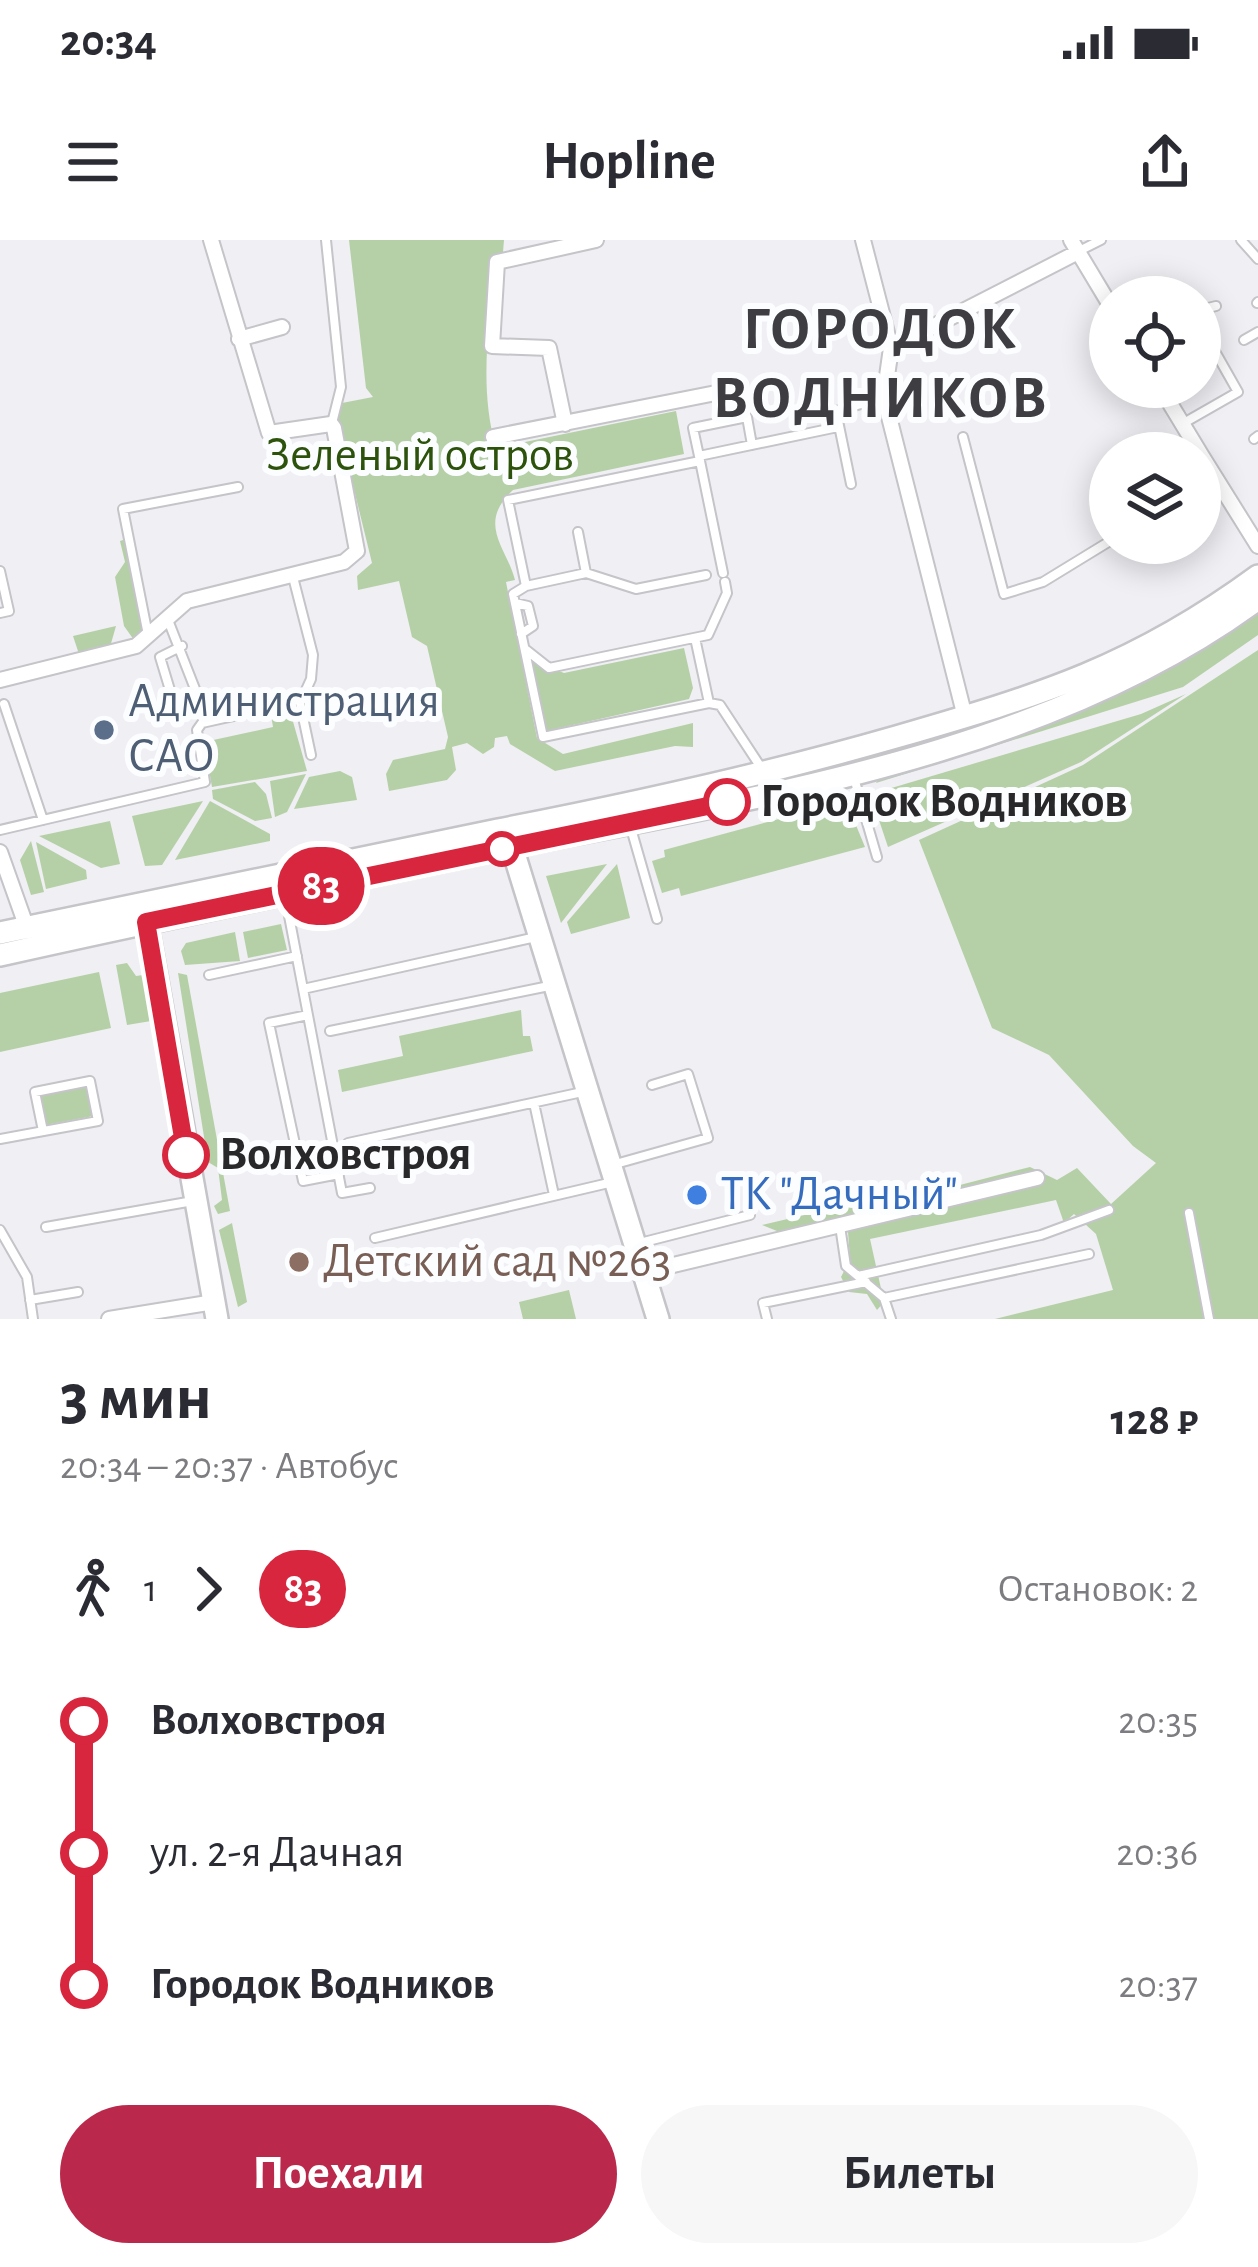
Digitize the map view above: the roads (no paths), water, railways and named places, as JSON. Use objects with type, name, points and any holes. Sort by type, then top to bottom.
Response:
[{"type":"main road","points":[[0,955],[30,938],[766,774],[849,762],[965,717],[1050,693],[1139,654],[1258,576]]},
{"type":"main road","points":[[145,912],[285,894],[630,823],[1053,711],[1114,686],[1191,644],[1258,598]]},
{"type":"main road","points":[[512,847],[658,1319]]},
{"type":"main road","points":[[145,912],[215,1310]]},
{"type":"main road","points":[[0,934],[30,938]]},
{"type":"street","points":[[0,680],[148,639],[188,601],[344,562],[357,550],[332,424],[269,434],[211,240]]},
{"type":"street","points":[[566,424],[549,348],[492,346],[497,262],[596,240]]},
{"type":"street","points":[[863,240],[891,348],[884,398],[965,717]]},
{"type":"street","points":[[891,348],[1075,246],[1093,276]]},
{"type":"street","points":[[238,339],[282,327]]},
{"type":"street","points":[[493,436],[721,392]]},
{"type":"street","points":[[1173,408],[1187,432]]},
{"type":"street","points":[[1221,490],[1258,546]]},
{"type":"street","points":[[0,852],[30,938]]},
{"type":"street","points":[[644,1272],[1036,1178]]},
{"type":"street","points":[[109,1319],[215,1310]]},
{"type":"lane","points":[[326,240],[341,387],[332,424]]},
{"type":"lane","points":[[1075,246],[1101,240]]},
{"type":"lane","points":[[1240,240],[1258,259]]},
{"type":"lane","points":[[1244,340],[1258,332]]},
{"type":"lane","points":[[1221,362],[1238,392],[1221,402]]},
{"type":"lane","points":[[851,484],[838,428],[839,408],[884,398]]},
{"type":"lane","points":[[1183,424],[1210,408]]},
{"type":"lane","points":[[524,648],[550,668],[708,635],[727,593],[718,575],[693,428],[747,417],[752,445]]},
{"type":"lane","points":[[526,586],[508,500],[838,428]]},
{"type":"lane","points":[[963,437],[1004,594],[1043,582],[1089,554]]},
{"type":"lane","points":[[148,639],[123,509],[238,487]]},
{"type":"lane","points":[[578,532],[586,573]]},
{"type":"lane","points":[[0,571],[9,611],[0,613]]},
{"type":"lane","points":[[718,575],[636,589],[586,573],[526,586],[513,594],[543,737],[709,703],[720,705],[766,774]]},
{"type":"lane","points":[[293,575],[313,655],[311,679],[299,703],[311,755]]},
{"type":"lane","points":[[515,603],[528,605],[534,615],[532,626],[521,634]]},
{"type":"lane","points":[[168,620],[197,694]]},
{"type":"lane","points":[[695,638],[709,703]]},
{"type":"lane","points":[[173,700],[160,657],[182,646]]},
{"type":"lane","points":[[4,704],[43,820]]},
{"type":"lane","points":[[0,830],[205,782],[196,730],[202,723],[283,705]]},
{"type":"lane","points":[[849,762],[877,857]]},
{"type":"lane","points":[[630,823],[657,920]]},
{"type":"lane","points":[[285,894],[342,1193],[370,1188]]},
{"type":"lane","points":[[303,989],[540,936]]},
{"type":"lane","points":[[209,976],[296,956]]},
{"type":"lane","points":[[330,1031],[555,985]]},
{"type":"lane","points":[[308,1015],[269,1024],[303,1181],[338,1174]]},
{"type":"lane","points":[[375,1238],[554,1196],[708,1138],[688,1074],[652,1085]]},
{"type":"lane","points":[[0,1138],[43,1131],[98,1121],[90,1081],[35,1092],[43,1131]]},
{"type":"lane","points":[[348,1143],[588,1090]]},
{"type":"lane","points":[[535,1103],[554,1196]]},
{"type":"lane","points":[[46,1227],[194,1201]]},
{"type":"lane","points":[[766,1319],[764,1303],[1041,1235],[1109,1210]]},
{"type":"lane","points":[[1190,1213],[1209,1319]]},
{"type":"lane","points":[[635,1244],[750,1215]]},
{"type":"lane","points":[[839,1224],[846,1267],[884,1298],[890,1319]]},
{"type":"lane","points":[[0,1230],[27,1277],[33,1319]]},
{"type":"lane","points":[[884,1298],[1089,1254]]},
{"type":"lane","points":[[30,1300],[78,1292]]},
{"type":"place","name":"Администрация САО","points":[[104,730]]},
{"type":"place","name":"Городок Водников","points":[[727,802]]},
{"type":"place","name":"Волховстроя","points":[[186,1155]]},
{"type":"place","name":"ТК \"Дачный\"","points":[[697,1195]]},
{"type":"place","name":"Детский сад №263","points":[[299,1262]]},
{"type":"district","name":"ГОРОДОК ВОДНИКОВ","points":[[881,364]]},
{"type":"park label","name":"Зеленый остров","points":[[420,456]]}]
